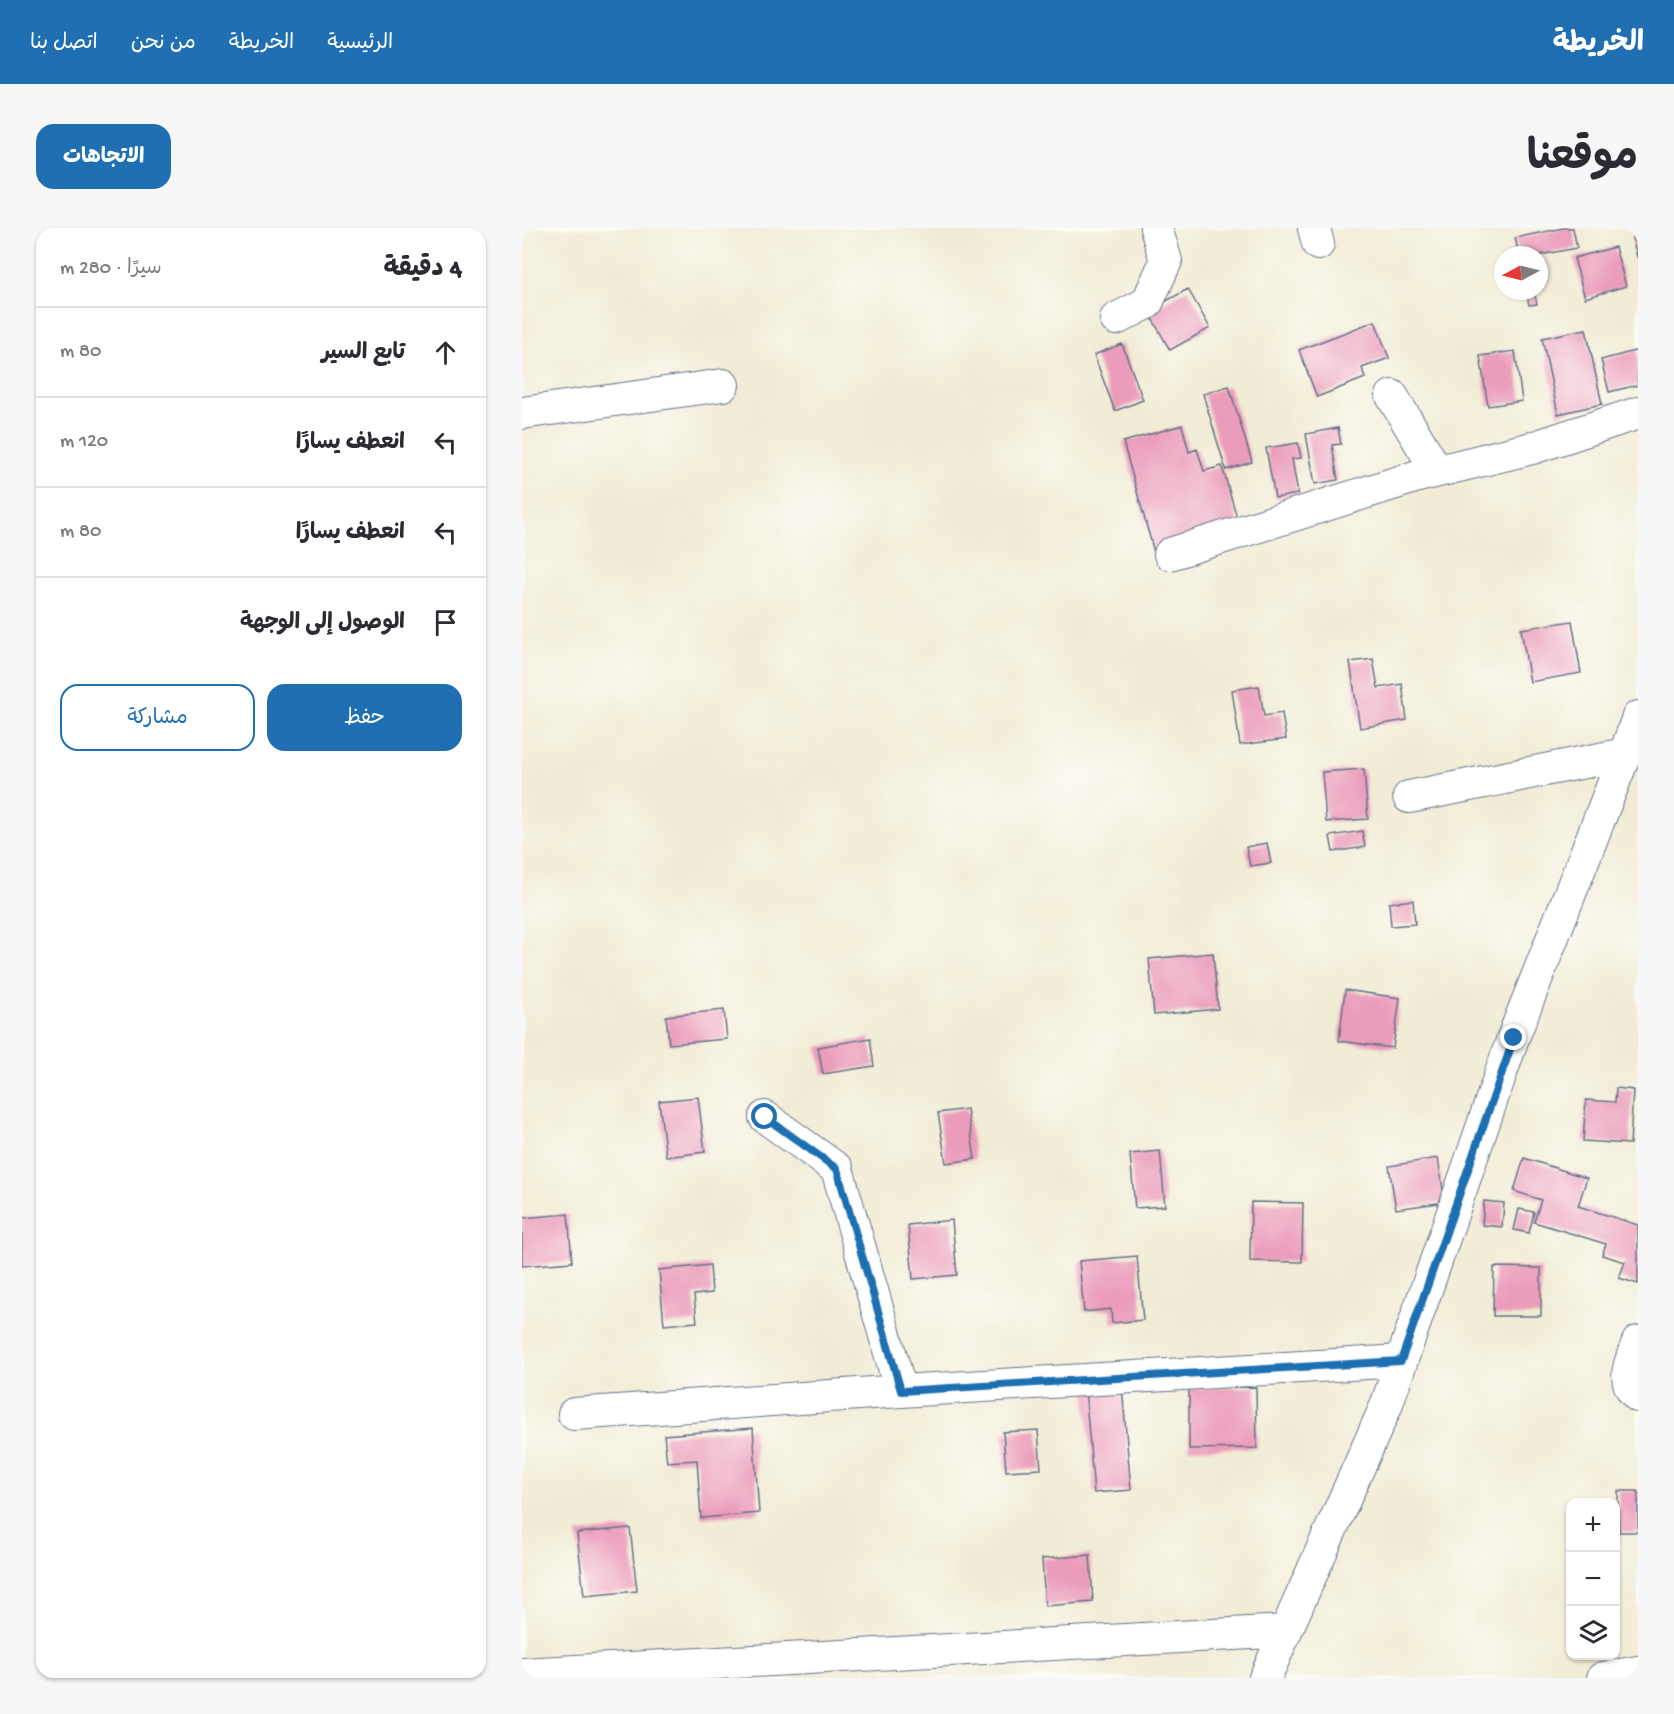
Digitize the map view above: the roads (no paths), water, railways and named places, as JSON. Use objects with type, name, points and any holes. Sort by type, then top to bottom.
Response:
[{"type":"street","points":[[1116,319],[1147,303],[1166,261],[1156,228]]},
{"type":"street","points":[[522,413],[723,385]]},
{"type":"street","points":[[1392,396],[1437,471]]},
{"type":"street","points":[[1170,554],[1317,506],[1437,471],[1532,448],[1638,413]]},
{"type":"street","points":[[1265,1678],[1386,1406],[1514,1038],[1638,717]]},
{"type":"street","points":[[1409,797],[1625,754]]},
{"type":"street","points":[[765,1117],[837,1169],[901,1391]]},
{"type":"street","points":[[1638,1342],[1628,1371],[1628,1379],[1630,1387],[1638,1396]]},
{"type":"street","points":[[574,1414],[901,1391],[1401,1361]]},
{"type":"street","points":[[522,1674],[1286,1631]]},
{"type":"street","points":[[1604,1678],[1638,1672]]}]
